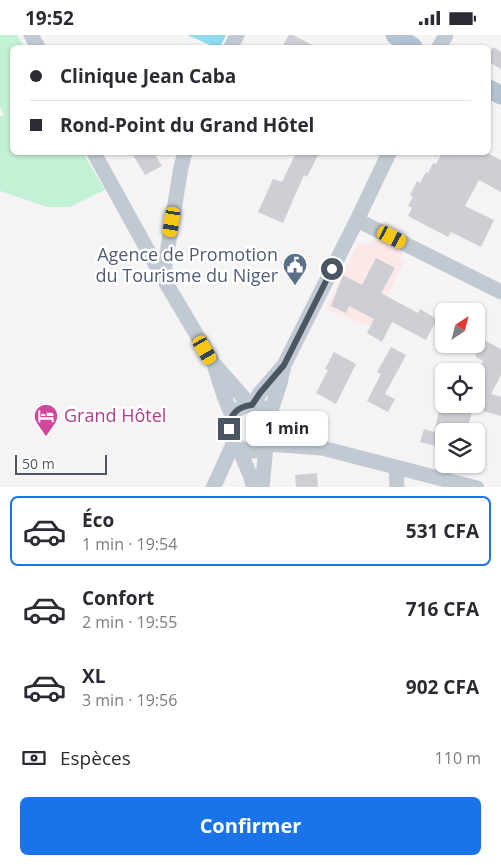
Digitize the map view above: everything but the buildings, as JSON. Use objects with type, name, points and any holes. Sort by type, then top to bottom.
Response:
[{"type":"main road","points":[[395,35],[410,45]]},
{"type":"street","points":[[95,155],[214,365],[232,415]]},
{"type":"street","points":[[163,277],[184,155]]},
{"type":"street","points":[[236,444],[252,451],[267,445],[272,438],[275,431],[271,415],[284,365],[388,155]]},
{"type":"street","points":[[356,220],[501,292]]},
{"type":"street","points":[[214,365],[251,405]]},
{"type":"street","points":[[251,405],[284,365]]},
{"type":"street","points":[[254,487],[229,429],[232,415],[240,408],[251,405],[262,407],[271,415],[322,448]]},
{"type":"street","points":[[213,487],[236,444]]},
{"type":"street","points":[[267,445],[322,448],[477,487]]},
{"type":"street","points":[[262,487],[267,445]]},
{"type":"street","points":[[396,468],[397,487]]},
{"type":"shaded area","points":[[382,240],[403,252],[400,258],[404,261],[372,327],[326,309],[357,245]]},
{"type":"green space","points":[[0,35],[17,35],[23,45],[10,45],[10,155],[84,155],[105,190],[70,207],[47,207],[0,191],[0,116],[4,115],[0,107]]},
{"type":"water","points":[[187,35],[226,35],[221,45],[210,45]]},
{"type":"place","name":"Agence de Promotion du Tourisme du Niger","points":[[295,286]]},
{"type":"place","name":"Grand Hôtel","points":[[46,437]]},
{"type":"route","points":[[229,429],[232,415],[240,408],[252,405],[284,365],[332,269]]}]
